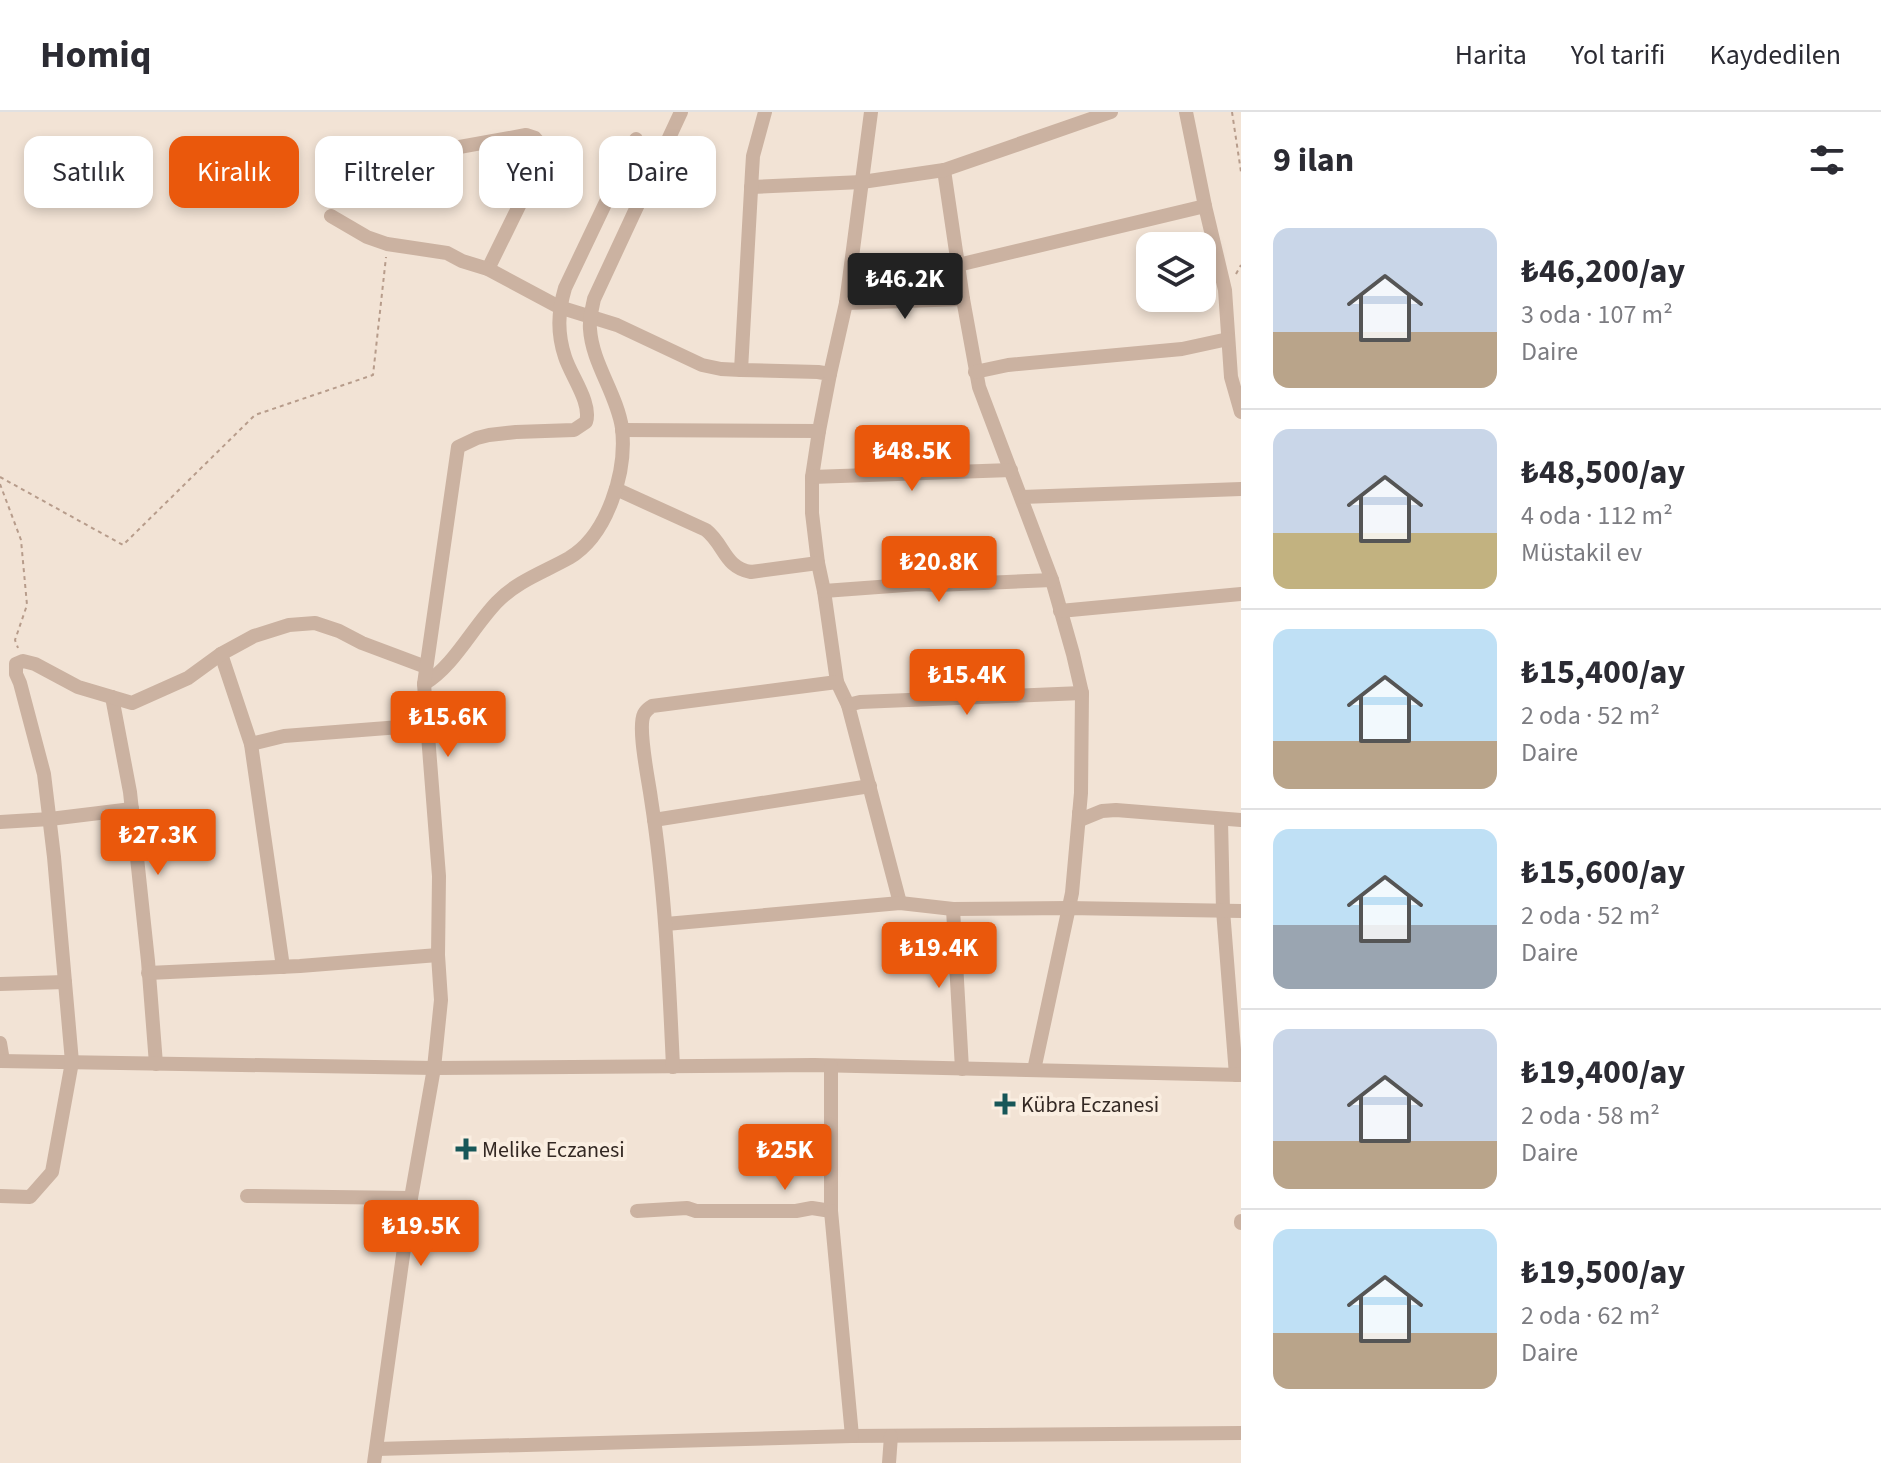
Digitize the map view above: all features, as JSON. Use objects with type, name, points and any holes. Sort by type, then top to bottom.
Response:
[{"type":"street","points":[[424,684],[445,668],[507,592],[572,556],[586,543],[609,507],[616,489],[622,430],[614,398],[593,348],[590,317],[594,299],[681,112]]},
{"type":"street","points":[[741,370],[753,156],[765,112]]},
{"type":"street","points":[[871,112],[846,303],[812,477],[812,513],[837,682],[848,705],[900,903]]},
{"type":"street","points":[[751,187],[862,182],[944,170],[1111,112]]},
{"type":"street","points":[[1186,112],[1225,290],[1231,377],[1241,412]]},
{"type":"street","points":[[463,146],[526,135],[535,138],[542,146],[543,157],[488,269]]},
{"type":"street","points":[[944,170],[975,372],[983,402],[1052,580],[1082,693],[1081,793],[1072,893],[1034,1070]]},
{"type":"street","points":[[958,265],[1205,206]]},
{"type":"street","points":[[603,208],[559,307],[564,354],[588,409],[586,422],[574,430],[489,435],[458,447],[424,684],[439,876],[441,1000],[434,1068],[411,1198],[376,1456],[852,1436],[1241,1433]]},
{"type":"street","points":[[331,216],[367,237],[387,244],[447,253],[488,269],[559,307],[617,325],[702,365],[721,369],[830,374]]},
{"type":"street","points":[[846,303],[963,299]]},
{"type":"street","points":[[975,372],[997,367],[1182,349],[1228,339]]},
{"type":"street","points":[[622,430],[819,431]]},
{"type":"street","points":[[812,477],[1011,470]]},
{"type":"street","points":[[616,489],[706,530],[715,537],[730,563],[740,570],[751,572],[818,563]]},
{"type":"street","points":[[1022,497],[1241,489]]},
{"type":"street","points":[[824,591],[919,584],[1052,580]]},
{"type":"street","points":[[1060,611],[1241,594]]},
{"type":"street","points":[[0,1196],[30,1197],[52,1172],[72,1062],[44,774],[16,674],[16,664],[23,661],[35,664],[78,687],[132,703],[188,678],[221,654],[254,636],[289,625],[315,623],[426,667]]},
{"type":"street","points":[[221,654],[251,744],[283,967]]},
{"type":"street","points":[[673,1067],[666,924],[642,742],[642,719],[652,706],[837,682]]},
{"type":"street","points":[[848,705],[876,701],[1082,693]]},
{"type":"street","points":[[112,697],[132,809],[156,1064]]},
{"type":"street","points":[[251,744],[284,736],[426,725]]},
{"type":"street","points":[[654,820],[870,786]]},
{"type":"street","points":[[0,822],[132,809]]},
{"type":"street","points":[[1079,813],[1080,820],[1102,811],[1116,810],[1241,820]]},
{"type":"street","points":[[0,1043],[1,1061],[434,1068],[831,1066],[1238,1075],[1223,910],[1221,820]]},
{"type":"street","points":[[666,924],[900,903],[953,909],[1241,911]]},
{"type":"street","points":[[953,909],[962,1069]]},
{"type":"street","points":[[148,973],[438,955]]},
{"type":"street","points":[[0,984],[65,982]]},
{"type":"street","points":[[831,1066],[831,1211],[852,1436]]},
{"type":"street","points":[[247,1196],[411,1198]]},
{"type":"street","points":[[637,1211],[687,1208],[696,1211],[796,1211],[812,1208],[831,1211]]},
{"type":"street","points":[[889,1463],[891,1436]]},
{"type":"path","points":[[1232,112],[1241,172]]},
{"type":"path","points":[[0,477],[123,545],[255,415],[373,375],[387,244]]},
{"type":"path","points":[[0,484],[21,540],[27,605],[15,640],[23,661]]},
{"type":"place","name":"Kübra Eczanesi","points":[[1005,1104]]},
{"type":"place","name":"Melike Eczanesi","points":[[466,1149]]}]
